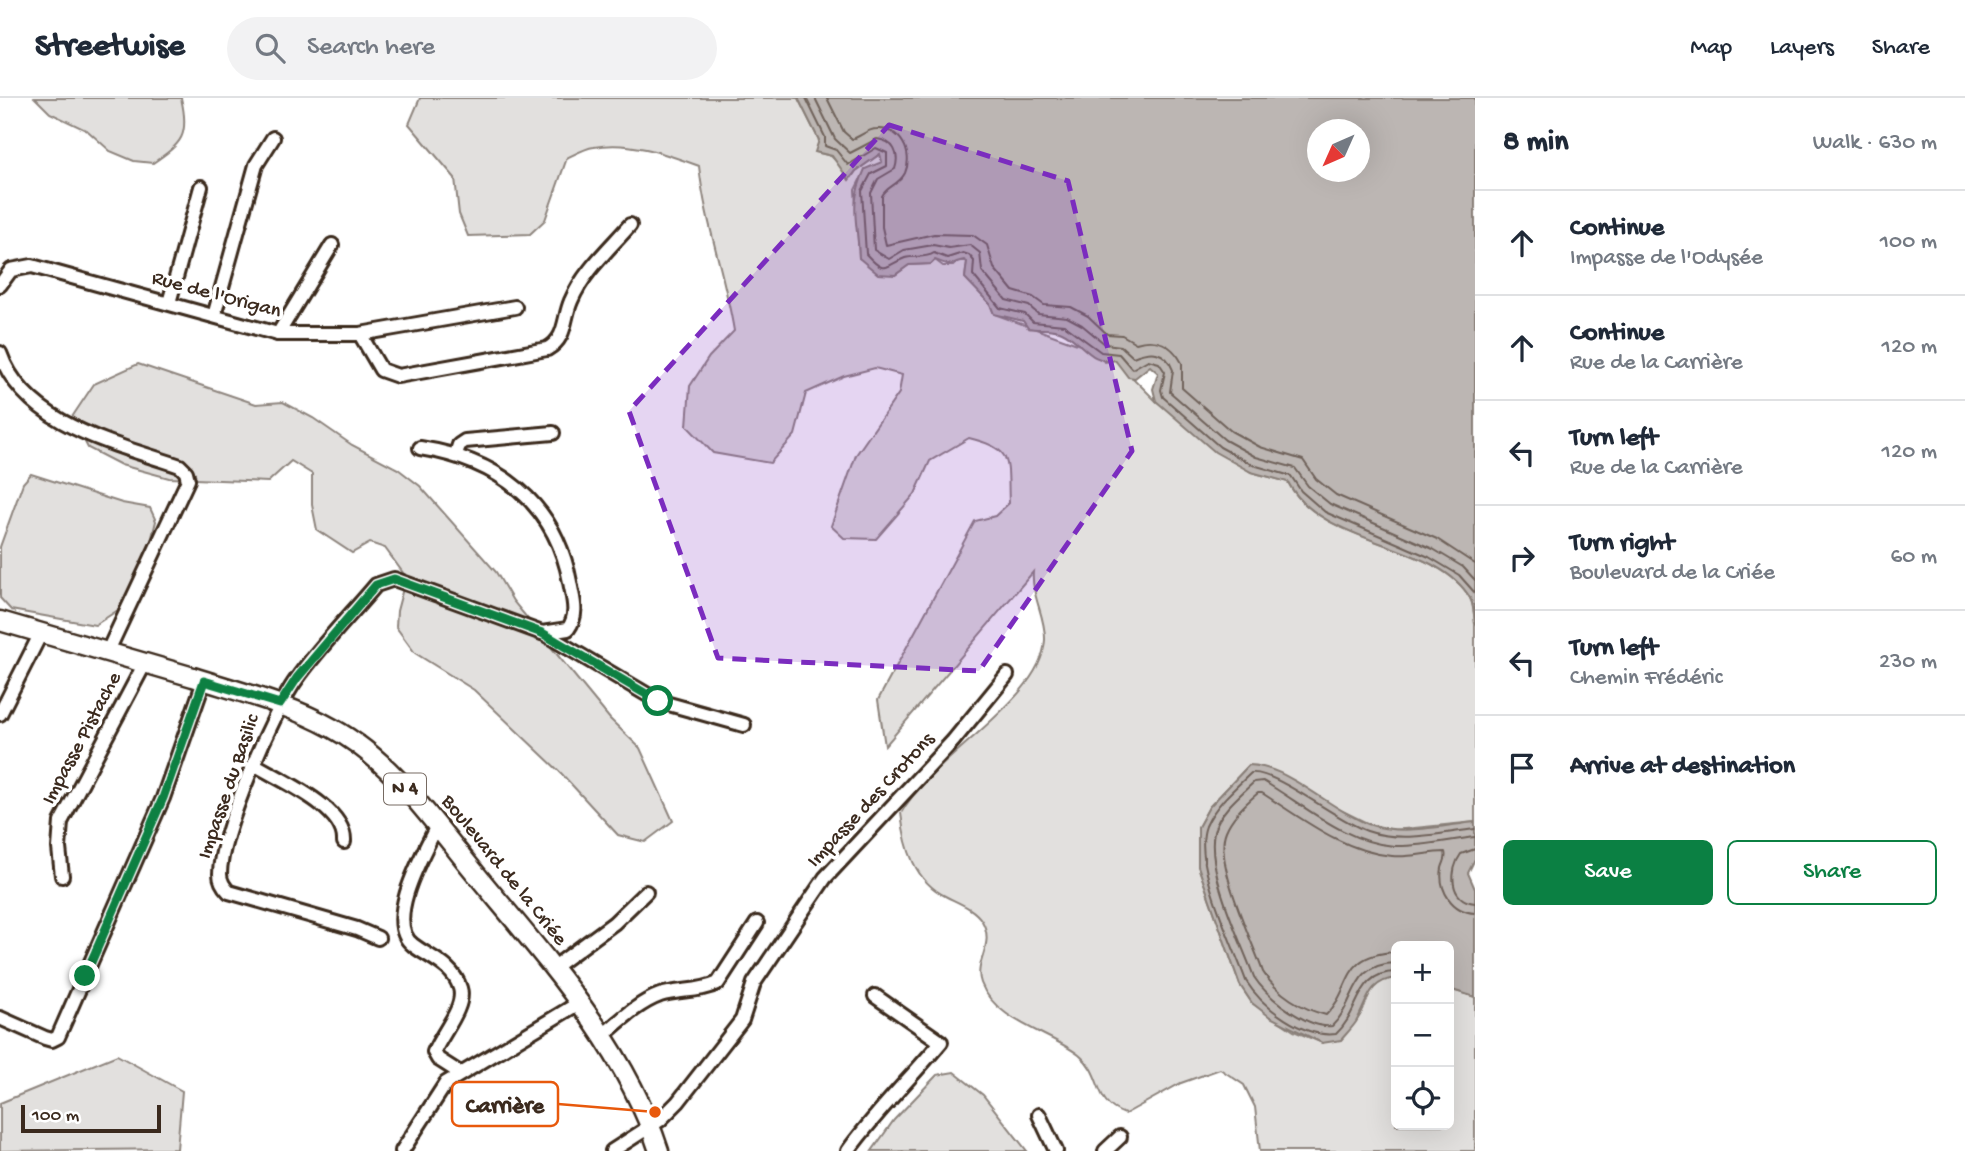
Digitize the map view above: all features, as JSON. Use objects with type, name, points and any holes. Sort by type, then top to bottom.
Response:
[{"type":"main road","name":"Boulevard de la Criée","points":[[0,621],[280,704],[361,745],[388,770],[437,826],[579,1003],[602,1036],[651,1126],[659,1151]]},
{"type":"street","points":[[214,316],[256,165],[273,138]]},
{"type":"street","points":[[169,303],[201,187]]},
{"type":"street","points":[[360,334],[381,370],[398,376],[547,349],[562,336],[570,302],[578,287],[630,225]]},
{"type":"street","points":[[278,334],[332,245]]},
{"type":"street","name":"Rue de l'Origan","points":[[0,285],[11,270],[32,266],[278,334],[360,334],[515,307]]},
{"type":"street","points":[[0,353],[12,377],[60,419],[86,434],[180,466],[186,472],[188,480],[107,653]]},
{"type":"street","points":[[456,453],[459,445],[465,442],[553,433]]},
{"type":"street","points":[[420,448],[456,453],[507,478],[522,490],[548,525],[563,555],[575,611],[568,629],[542,633]]},
{"type":"street","name":"Impasse du Basilic","points":[[378,938],[357,929],[229,892],[222,884],[220,874],[226,843],[254,764],[280,704],[297,678],[376,585],[384,580],[394,579],[542,633]]},
{"type":"street","points":[[0,713],[41,633]]},
{"type":"street","points":[[542,633],[658,701],[744,725]]},
{"type":"street","name":"Impasse Pistache","points":[[62,876],[59,848],[61,822],[145,663]]},
{"type":"street","name":"Impasse des Crotons","points":[[612,1151],[651,1126],[678,1102],[741,1020],[754,983],[825,878],[953,741],[1007,675]]},
{"type":"street","points":[[0,1018],[45,1038],[52,1040],[58,1037],[163,798],[204,681]]},
{"type":"street","points":[[254,764],[330,811],[345,831],[344,842]]},
{"type":"street","points":[[437,826],[408,888],[402,920],[404,933],[411,944],[449,970],[460,989],[458,1004],[434,1052],[438,1059],[460,1073]]},
{"type":"street","points":[[553,968],[614,923],[646,892]]},
{"type":"street","points":[[602,1036],[646,1001],[662,994],[709,987],[718,983],[757,923]]},
{"type":"street","points":[[848,1151],[870,1119],[941,1042],[875,996]]},
{"type":"street","points":[[402,1151],[446,1083],[579,1003]]},
{"type":"street","points":[[1039,1115],[1056,1151]]},
{"type":"street","points":[[1105,1151],[1120,1137]]},
{"type":"highlighted area","points":[[889,125],[1068,181],[1132,451],[979,671],[718,658],[629,411]]},
{"type":"shaded area","points":[[35,98],[181,98],[184,130],[177,144],[153,163],[134,161],[110,151],[88,131],[50,113]]},
{"type":"shaded area","points":[[420,98],[798,98],[819,140],[816,152],[831,156],[852,177],[880,154],[882,162],[860,180],[855,190],[859,258],[895,275],[909,265],[931,264],[935,260],[943,266],[953,266],[958,261],[967,261],[965,278],[990,304],[994,314],[1080,345],[1105,362],[1115,360],[1156,401],[1251,472],[1288,482],[1304,503],[1325,519],[1433,565],[1454,579],[1470,598],[1474,611],[1475,822],[1394,830],[1369,824],[1249,765],[1209,807],[1198,827],[1198,866],[1240,985],[1252,1003],[1294,1031],[1322,1043],[1355,1022],[1372,988],[1391,979],[1391,1130],[1454,1130],[1454,991],[1475,997],[1475,1151],[1260,1151],[1255,1107],[1244,1085],[1220,1069],[1181,1083],[1125,1114],[1107,1103],[1092,1071],[1079,1055],[998,1007],[988,996],[979,975],[987,938],[982,921],[971,910],[936,890],[919,873],[905,839],[901,813],[937,770],[1007,706],[1026,684],[1039,662],[1045,631],[1034,590],[1033,572],[885,746],[878,700],[975,521],[995,516],[1009,503],[1006,459],[994,447],[969,438],[930,461],[915,494],[876,539],[844,538],[831,526],[856,455],[899,393],[902,375],[875,368],[844,376],[806,393],[795,435],[770,463],[713,453],[687,426],[690,386],[709,357],[734,331],[699,166],[661,153],[621,145],[587,149],[567,158],[545,220],[530,234],[468,236],[459,214],[455,178],[409,124]]},
{"type":"shaded area","points":[[138,364],[256,404],[283,402],[313,418],[352,445],[398,469],[420,486],[496,572],[513,601],[610,719],[640,748],[673,821],[645,842],[618,835],[560,772],[474,690],[415,653],[396,627],[397,611],[406,577],[385,548],[370,543],[352,553],[317,530],[312,505],[312,474],[291,461],[268,482],[169,478],[121,465],[88,448],[72,417],[94,384]]},
{"type":"shaded area","points":[[31,474],[122,503],[150,508],[156,521],[149,549],[121,608],[95,625],[11,610],[0,598],[0,547],[23,483]]},
{"type":"shaded area","points":[[117,1055],[182,1091],[177,1149],[0,1151],[0,1103]]},
{"type":"shaded area","points":[[954,1072],[983,1095],[1027,1151],[872,1151],[894,1120],[937,1075]]},
{"type":"water","points":[[798,98],[1475,98],[1475,624],[1470,598],[1454,579],[1433,565],[1326,520],[1304,503],[1288,482],[1251,472],[1215,452],[1156,401],[1153,389],[1158,373],[1150,366],[1135,378],[1128,377],[1115,360],[1107,361],[1093,356],[1062,332],[1028,328],[1023,321],[994,314],[990,304],[965,278],[967,262],[964,260],[949,265],[935,260],[931,264],[909,265],[895,275],[878,274],[859,258],[855,204],[865,169],[882,162],[880,154],[856,171],[849,180],[832,156],[815,152],[819,140]]},
{"type":"water","points":[[1249,765],[1264,767],[1294,780],[1353,817],[1381,828],[1407,830],[1475,822],[1475,859],[1468,873],[1475,889],[1475,997],[1454,991],[1454,941],[1391,941],[1391,979],[1374,988],[1356,1022],[1341,1040],[1322,1043],[1270,1017],[1252,1003],[1240,985],[1198,866],[1198,827],[1209,807]]},
{"type":"place","name":"Carrière","points":[[655,1112]]},
{"type":"route","points":[[85,976],[163,798],[204,681],[280,704],[297,678],[376,585],[384,580],[394,579],[542,633],[658,701]]}]
